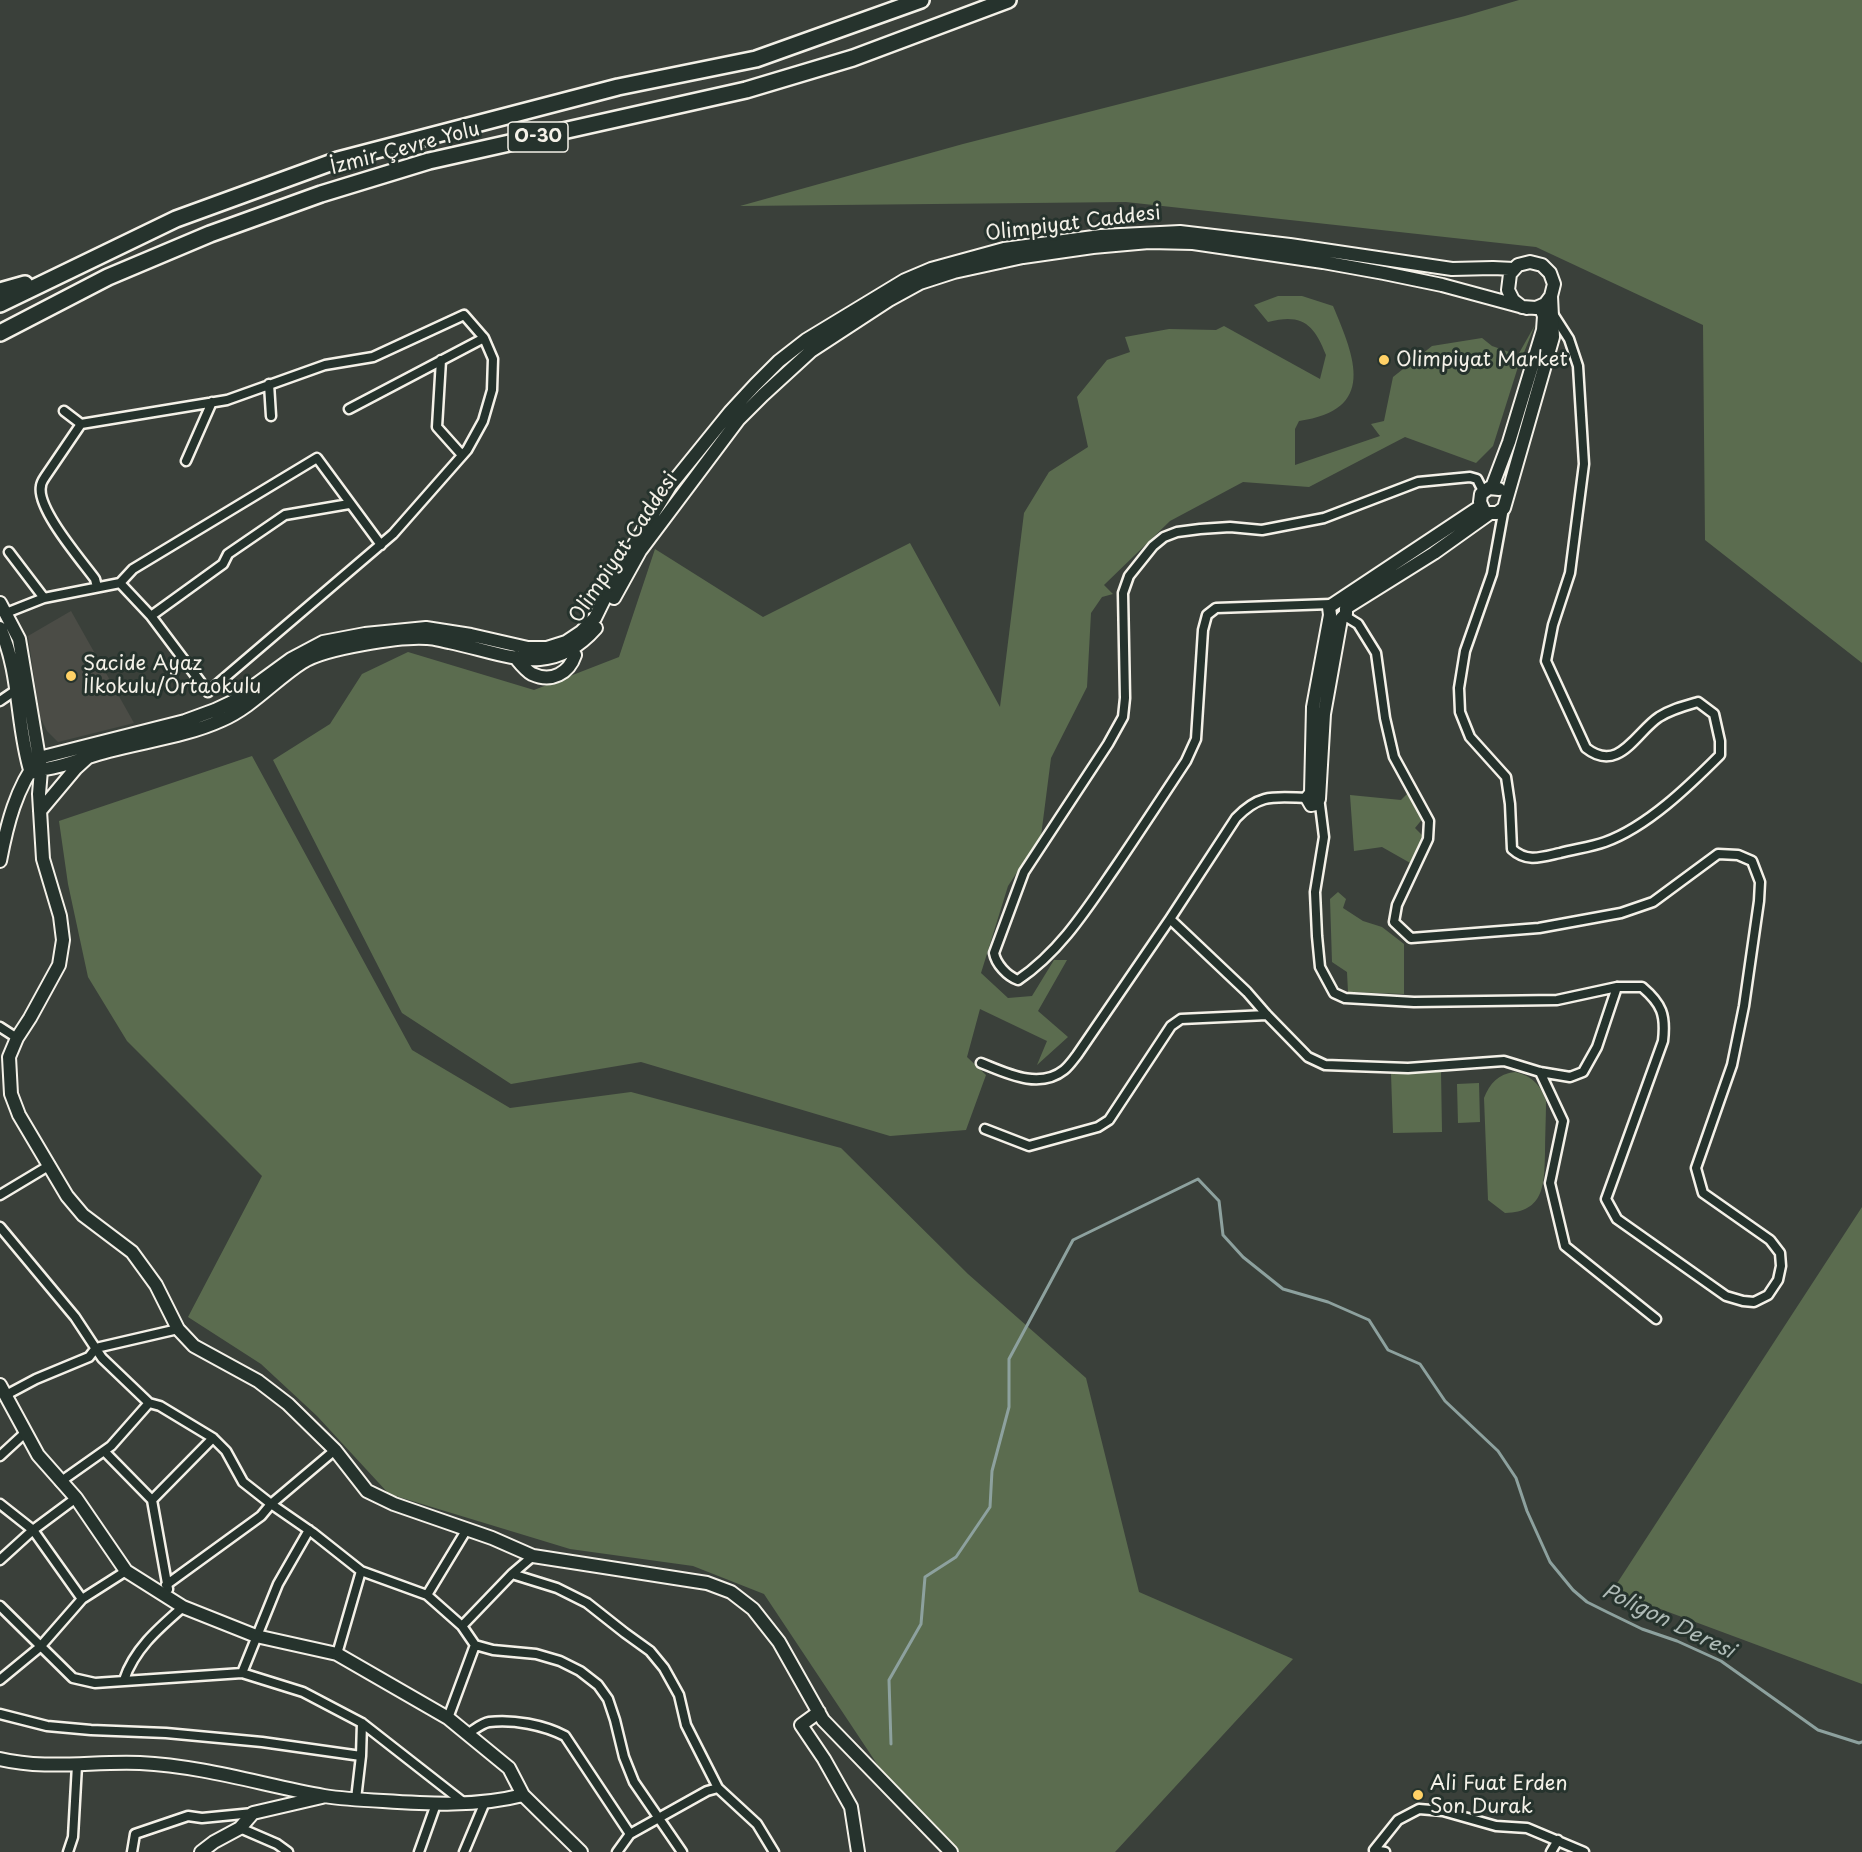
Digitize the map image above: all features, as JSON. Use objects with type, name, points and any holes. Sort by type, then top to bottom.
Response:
[{"type":"highway","name":"İzmir Çevre Yolu","points":[[0,304],[176,219],[338,160],[618,87],[756,59],[921,0]]},
{"type":"highway","name":"İzmir Çevre Yolu","points":[[0,333],[108,277],[210,234],[321,194],[429,161],[746,90],[853,58],[1008,0]]},
{"type":"highway","points":[[0,291],[65,272]]},
{"type":"highway","points":[[0,341],[75,294]]},
{"type":"street","name":"Olimpiyat Caddesi","points":[[37,766],[215,710],[232,702],[291,659],[323,642],[365,634],[426,628],[528,648],[547,648],[566,642],[581,632],[595,618],[618,571],[670,486],[730,412],[771,369],[806,340],[905,280],[931,269],[1004,249],[1101,236],[1180,232],[1290,245],[1452,269],[1493,267],[1514,269]]},
{"type":"street","name":"Olimpiyat Caddesi","points":[[37,766],[89,756],[190,731],[223,720],[305,660],[341,648],[427,638],[514,657],[541,660],[554,658],[572,650],[599,625],[640,551],[739,419],[811,351],[889,300],[920,283],[954,272],[1023,257],[1093,247],[1149,242],[1193,243],[1384,273],[1442,285],[1527,308]]},
{"type":"street","points":[[1551,296],[1541,306],[1527,308],[1517,304],[1508,290],[1508,279],[1514,269],[1524,263],[1530,262],[1546,268],[1553,279],[1551,296],[1553,337],[1505,502],[1492,574],[1465,651],[1458,688],[1460,712],[1470,737],[1506,777],[1512,849],[1520,857],[1536,859],[1606,842],[1641,824],[1720,755],[1720,741],[1714,714],[1698,702],[1676,708],[1656,719],[1628,749],[1608,756],[1593,754],[1586,748],[1577,731],[1546,661],[1553,625],[1570,573],[1584,464],[1578,366],[1569,339],[1552,314]]},
{"type":"street","points":[[1485,510],[1480,498],[1488,489],[1509,442],[1543,330],[1544,316],[1541,306]]},
{"type":"street","points":[[97,587],[95,579],[49,516],[41,492],[45,477],[81,424],[227,400],[325,365],[373,357],[464,315],[484,338],[493,358],[492,390],[483,421],[462,455],[393,534],[208,692],[151,616],[120,583]]},
{"type":"street","points":[[349,409],[484,338]]},
{"type":"street","points":[[441,360],[437,427],[462,455]]},
{"type":"street","points":[[269,384],[271,416]]},
{"type":"street","points":[[186,461],[212,402]]},
{"type":"street","points":[[64,411],[81,424]]},
{"type":"street","points":[[381,545],[317,458],[134,569],[120,583],[3,608],[19,639],[37,766],[43,859],[60,916],[63,940],[59,964],[5,1062],[11,1094],[19,1115],[67,1196],[83,1215],[132,1252],[156,1285],[178,1329],[194,1346],[258,1381],[288,1404],[335,1450],[366,1491],[394,1504],[467,1529],[533,1556],[706,1583],[730,1592],[753,1609],[779,1642],[823,1720],[951,1852]]},
{"type":"street","points":[[1505,502],[1497,513],[1485,510],[1458,523],[1338,611],[1313,707],[1312,796],[1324,837],[1315,892],[1320,967],[1334,993],[1345,998],[1414,1002],[1557,1000],[1617,987],[1642,987],[1657,1000],[1665,1027],[1663,1041],[1606,1199],[1609,1209],[1617,1219],[1726,1296],[1754,1302],[1768,1295],[1778,1280],[1781,1266],[1780,1253],[1770,1240],[1703,1193],[1696,1167],[1732,1065],[1744,1006],[1759,902],[1760,882],[1752,861],[1738,855],[1718,854],[1653,902],[1622,913],[1539,928],[1411,938],[1394,922],[1397,905],[1428,839],[1429,821],[1394,757],[1384,718],[1376,653],[1358,624],[1338,611],[1216,609],[1207,615],[1203,630],[1196,739],[1186,761],[1085,912],[1057,947],[1018,980],[1014,979],[996,961],[994,952],[1024,872],[1108,744],[1123,717],[1125,698],[1122,593],[1129,576],[1153,546],[1164,537],[1188,530],[1230,527],[1262,530],[1324,518],[1418,482],[1446,478],[1474,478],[1488,489],[1500,490],[1505,502]]},
{"type":"street","points":[[151,616],[223,564],[228,554],[285,515],[349,504]]},
{"type":"street","points":[[9,552],[44,598]]},
{"type":"street","points":[[0,861],[5,833],[15,801],[37,766],[16,690],[9,650],[1,632]]},
{"type":"street","points":[[514,657],[533,674],[552,677],[570,668],[575,655],[572,650],[562,646],[547,648]]},
{"type":"street","points":[[0,701],[16,690]]},
{"type":"street","points":[[40,811],[89,756]]},
{"type":"street","points":[[981,1063],[1033,1080],[1049,1078],[1064,1070],[1077,1055],[1170,920],[1236,818],[1248,806],[1270,796],[1312,796]]},
{"type":"street","points":[[1170,920],[1240,984],[1308,1058],[1325,1065],[1408,1068],[1504,1061],[1540,1072],[1570,1077],[1583,1072],[1597,1047],[1617,987]]},
{"type":"street","points":[[985,1129],[1029,1146],[1098,1127],[1108,1120],[1171,1026],[1180,1019],[1267,1016]]},
{"type":"street","points":[[0,1027],[17,1038]]},
{"type":"street","points":[[1540,1072],[1563,1120],[1550,1183],[1564,1246],[1656,1319]]},
{"type":"street","points":[[0,1195],[50,1165]]},
{"type":"street","points":[[0,1227],[75,1317],[102,1358],[149,1403],[160,1406],[213,1438],[226,1451],[243,1482],[271,1504],[361,1570],[427,1596],[462,1626],[475,1645],[560,1660],[580,1671],[598,1685],[608,1699],[624,1757],[634,1782],[682,1852]]},
{"type":"street","points":[[178,1329],[96,1348],[89,1356],[36,1379],[3,1390],[38,1455],[76,1498],[126,1571],[183,1607],[256,1636],[337,1654],[448,1718],[509,1768],[523,1795],[581,1852]]},
{"type":"street","points":[[60,1482],[104,1451],[149,1403]]},
{"type":"street","points":[[0,1456],[26,1432]]},
{"type":"street","points":[[152,1500],[213,1438]]},
{"type":"street","points":[[166,1585],[261,1516],[271,1504],[335,1450]]},
{"type":"street","points":[[104,1451],[152,1500],[166,1585],[171,1599]]},
{"type":"street","points":[[0,1560],[33,1530],[76,1498]]},
{"type":"street","points":[[0,1504],[33,1530],[82,1599]]},
{"type":"street","points":[[427,1596],[467,1529]]},
{"type":"street","points":[[242,1673],[278,1584],[309,1530]]},
{"type":"street","points":[[462,1626],[512,1574],[533,1556]]},
{"type":"street","points":[[337,1654],[361,1570]]},
{"type":"street","points":[[0,1680],[40,1647],[82,1599],[126,1571]]},
{"type":"street","points":[[512,1574],[557,1588],[587,1603],[650,1651],[664,1668],[679,1695],[686,1725],[718,1788],[757,1824],[774,1852]]},
{"type":"street","points":[[0,1606],[73,1678],[94,1683],[242,1673],[303,1692],[362,1723],[463,1802]]},
{"type":"street","points":[[124,1680],[129,1666],[148,1640],[161,1625],[183,1607]]},
{"type":"street","points":[[448,1718],[475,1645]]},
{"type":"street","points":[[819,1712],[801,1725],[824,1759],[851,1807],[854,1851]]},
{"type":"street","points":[[0,1714],[47,1726],[166,1733],[262,1742],[361,1756]]},
{"type":"street","points":[[467,1734],[487,1722],[495,1722],[550,1728],[565,1736],[630,1834]]},
{"type":"street","points":[[356,1799],[362,1723]]},
{"type":"street","points":[[0,1759],[20,1764],[140,1763],[209,1772],[326,1796],[356,1799],[436,1804],[485,1802],[523,1795]]},
{"type":"street","points":[[68,1852],[74,1837],[77,1765]]},
{"type":"street","points":[[617,1852],[630,1834],[707,1791],[718,1788]]},
{"type":"street","points":[[132,1852],[135,1834],[188,1816],[202,1818],[253,1813],[326,1796]]},
{"type":"street","points":[[464,1852],[485,1802]]},
{"type":"street","points":[[419,1852],[436,1804]]},
{"type":"street","points":[[1385,1852],[1374,1850],[1398,1820],[1419,1809],[1443,1811],[1496,1826],[1527,1828],[1584,1852]]},
{"type":"street","points":[[201,1852],[240,1828],[253,1813]]},
{"type":"street","points":[[240,1828],[277,1844],[288,1852]]},
{"type":"street","points":[[1551,1852],[1558,1840]]},
{"type":"shaded area","name":"Sacide Ayaz İlkokulu/Ortaokulu","points":[[71,611],[134,723],[58,742],[47,731],[40,717],[28,636]]},
{"type":"green space","points":[[1519,0],[1862,0],[1862,663],[1705,540],[1703,325],[1536,247],[1126,202],[740,206],[963,144],[1465,16]]},
{"type":"green space","points":[[1278,296],[1302,296],[1333,306],[1348,344],[1354,379],[1350,393],[1340,406],[1324,415],[1299,421],[1295,429],[1295,465],[1380,436],[1371,424],[1384,421],[1393,377],[1432,346],[1482,338],[1492,346],[1518,355],[1535,325],[1517,370],[1493,446],[1476,463],[1405,437],[1309,487],[1243,482],[1170,521],[1104,585],[1113,594],[1102,597],[1091,613],[1087,687],[1051,758],[1041,836],[1008,886],[981,973],[1008,998],[1032,996],[1054,960],[1067,960],[1038,1011],[1068,1037],[1037,1065],[1047,1041],[980,1009],[967,1057],[986,1075],[966,1130],[890,1136],[641,1062],[511,1084],[402,1013],[273,760],[330,724],[362,674],[408,652],[534,690],[619,657],[655,549],[763,617],[910,543],[1000,707],[1024,513],[1049,472],[1088,447],[1077,397],[1107,360],[1130,352],[1125,337],[1169,329],[1216,330],[1224,326],[1320,379],[1326,355],[1311,329],[1298,320],[1268,322],[1254,305]]},
{"type":"green space","points":[[252,756],[412,1050],[510,1108],[631,1092],[841,1148],[968,1274],[1086,1378],[1139,1592],[1293,1659],[1115,1852],[958,1852],[879,1767],[764,1594],[693,1566],[570,1549],[389,1494],[317,1416],[261,1364],[188,1317],[262,1176],[127,1041],[88,977],[68,884],[59,821]]},
{"type":"green space","points":[[1409,792],[1424,817],[1415,828],[1425,838],[1412,864],[1382,847],[1354,851],[1350,795],[1401,800]]},
{"type":"green space","points":[[1338,892],[1346,899],[1343,908],[1363,921],[1382,927],[1404,944],[1404,994],[1348,992],[1347,972],[1332,962],[1330,899]]},
{"type":"green space","points":[[1441,1071],[1442,1132],[1393,1133],[1391,1073]]},
{"type":"green space","points":[[1515,1072],[1535,1082],[1546,1101],[1544,1175],[1540,1194],[1535,1202],[1528,1208],[1505,1213],[1488,1200],[1484,1098],[1495,1080]]},
{"type":"green space","points":[[1479,1083],[1480,1122],[1458,1123],[1457,1084]]},
{"type":"green space","points":[[1862,1207],[1862,1684],[1612,1591]]},
{"type":"waterway","name":"Poligon Deresi","points":[[891,1744],[889,1680],[921,1624],[925,1577],[956,1557],[990,1507],[992,1471],[1009,1407],[1009,1359],[1073,1240],[1198,1179],[1219,1201],[1223,1235],[1243,1257],[1283,1289],[1328,1302],[1369,1320],[1388,1350],[1420,1364],[1445,1401],[1498,1451],[1516,1478],[1527,1511],[1550,1562],[1573,1590],[1587,1602],[1642,1629],[1677,1641],[1721,1661],[1818,1730],[1862,1742]]},
{"type":"place","name":"Olimpiyat Market","points":[[1384,360]]},
{"type":"place","name":"Sacide Ayaz İlkokulu/Ortaokulu","points":[[71,676]]},
{"type":"place","name":"Ali Fuat Erden Son Durak","points":[[1418,1795]]}]
